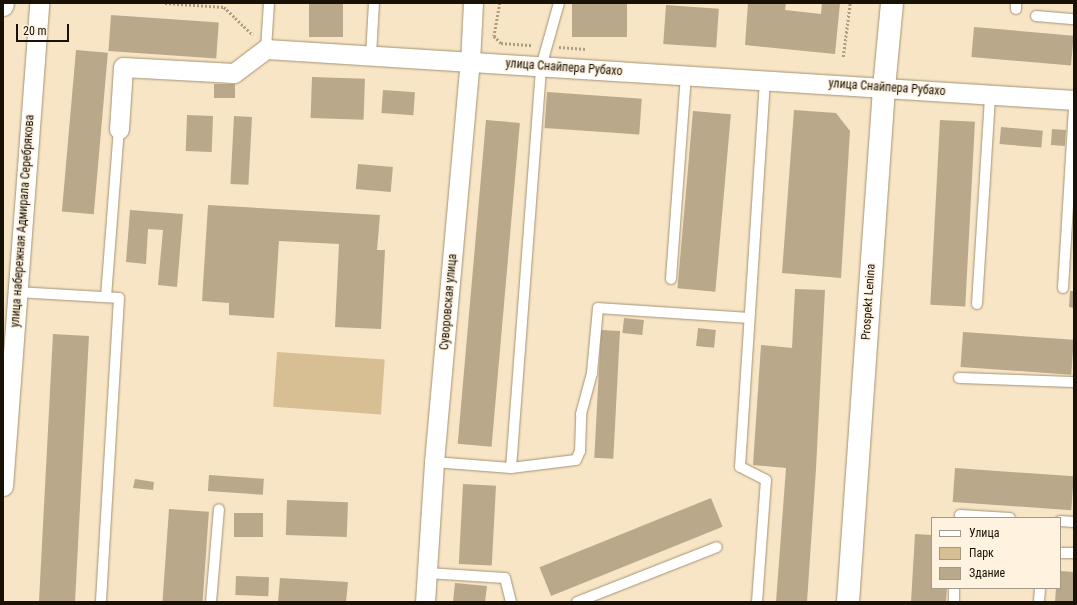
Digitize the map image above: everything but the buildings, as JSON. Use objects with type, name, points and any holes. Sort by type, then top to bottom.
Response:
[{"type":"street","name":"улица набережная Адмирала Серебрякова","points":[[3,486],[39,3]]},
{"type":"street","name":"Суворовская улица","points":[[425,602],[434,462],[470,62],[473,3]]},
{"type":"street","name":"Prospekt Lenina","points":[[848,602],[884,88],[892,3]]},
{"type":"street","name":"улица Снайпера Рубахо","points":[[262,45],[371,56],[1074,100]]},
{"type":"street","points":[[119,129],[123,67],[234,73],[262,45]]},
{"type":"lane","points":[[262,45],[269,3]]},
{"type":"lane","points":[[371,56],[374,3]]},
{"type":"lane","points":[[511,468],[541,66],[559,3]]},
{"type":"lane","points":[[1036,16],[1074,19]]},
{"type":"lane","points":[[671,279],[686,76]]},
{"type":"lane","points":[[757,602],[766,480],[740,467],[765,81]]},
{"type":"lane","points":[[977,304],[990,95]]},
{"type":"lane","points":[[1063,288],[1074,109]]},
{"type":"lane","points":[[106,297],[119,129]]},
{"type":"lane","points":[[17,292],[119,298],[101,602]]},
{"type":"lane","points":[[434,462],[511,468],[576,460],[580,451],[582,414],[592,373],[598,308],[749,318]]},
{"type":"lane","points":[[959,378],[1074,382]]},
{"type":"lane","points":[[211,602],[219,509]]},
{"type":"lane","points":[[960,515],[993,517]]},
{"type":"lane","points":[[1061,521],[1074,522]]},
{"type":"lane","points":[[577,602],[717,547]]},
{"type":"lane","points":[[1061,553],[1074,554]]},
{"type":"lane","points":[[427,573],[505,578],[511,602]]},
{"type":"lane","points":[[954,589],[954,602]]},
{"type":"lane","points":[[1040,589],[1040,602]]},
{"type":"path","points":[[165,3],[224,7],[262,45]]},
{"type":"path","points":[[500,3],[494,36],[501,43],[593,50]]},
{"type":"path","points":[[843,57],[850,3]]},
{"type":"green space","points":[[277,352],[385,360],[381,414],[273,407]]}]
